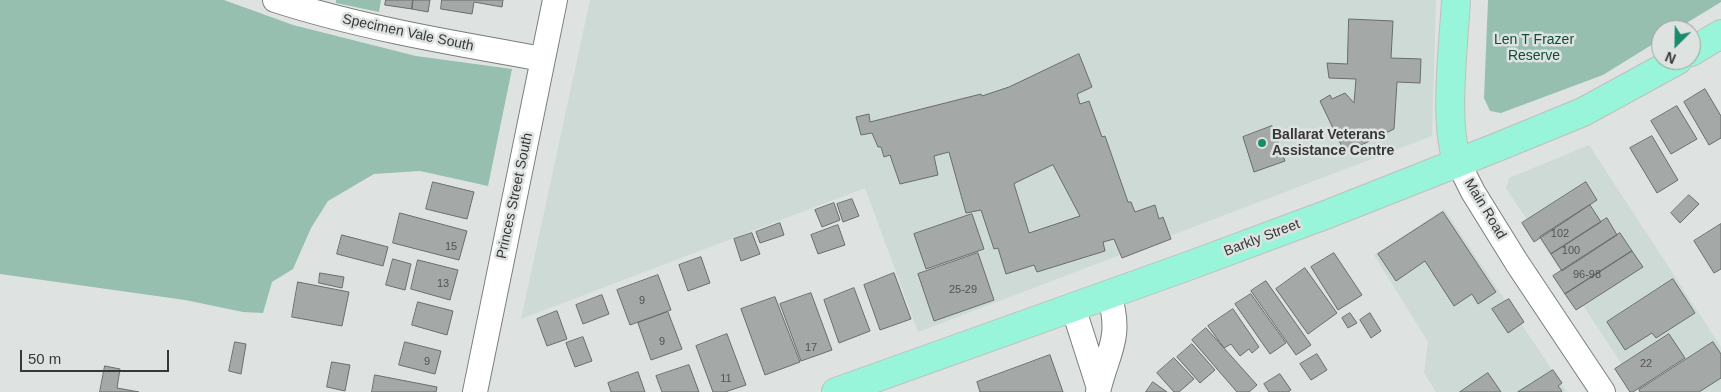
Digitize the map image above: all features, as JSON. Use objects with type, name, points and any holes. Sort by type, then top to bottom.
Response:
[{"type":"main road","name":"Main Road","points":[[1456,0],[1451,111],[1453,143],[1458,162]]},
{"type":"main road","points":[[1701,46],[1721,34]]},
{"type":"main road","name":"Barkly Street","points":[[836,392],[1328,214],[1583,112],[1660,70]]},
{"type":"street","name":"Specimen Vale South","points":[[275,0],[324,15],[440,40],[543,59]]},
{"type":"street","name":"Princes Street South","points":[[474,392],[555,0]]},
{"type":"street","name":"Main Road","points":[[1458,162],[1473,192],[1512,255],[1603,392]]},
{"type":"street","points":[[1098,390],[1115,331],[1114,310],[1110,294]]},
{"type":"street","points":[[1073,307],[1098,390]]},
{"type":"shaded area","points":[[590,0],[1436,0],[1432,136],[918,332],[865,188],[521,319]]},
{"type":"shaded area","points":[[1589,145],[1721,347],[1721,392],[1640,392],[1506,188],[1509,178]]},
{"type":"shaded area","points":[[1444,209],[1567,392],[1436,392],[1424,373],[1428,342],[1374,255]]},
{"type":"green space","points":[[0,0],[224,0],[293,25],[416,56],[512,69],[488,186],[420,171],[374,174],[328,201],[311,228],[293,269],[272,282],[263,313],[243,312],[185,300],[0,274]]},
{"type":"green space","points":[[336,0],[381,0],[379,12],[336,3]]},
{"type":"green space","name":"Len T Frazer Reserve","points":[[1488,0],[1721,0],[1721,2],[1691,20],[1651,20],[1651,45],[1603,75],[1501,113],[1490,111],[1484,98]]},
{"type":"building","points":[[386,0],[413,0],[412,9],[385,5]]},
{"type":"building","points":[[413,0],[430,0],[428,12],[412,9]]},
{"type":"building","points":[[442,0],[503,0],[502,7],[474,2],[472,14],[441,9]]},
{"type":"building","points":[[1349,19],[1393,21],[1391,58],[1421,59],[1420,83],[1397,82],[1394,129],[1345,153],[1320,101],[1330,95],[1332,99],[1345,93],[1354,103],[1356,79],[1329,78],[1327,63],[1347,64]]},
{"type":"building","points":[[1079,54],[1092,87],[1077,94],[1080,104],[1089,101],[1102,137],[1105,136],[1128,202],[1131,202],[1135,212],[1155,205],[1159,219],[1163,217],[1171,239],[1122,258],[1114,239],[1103,242],[1105,251],[1037,272],[1034,265],[1006,274],[998,248],[994,249],[981,210],[966,213],[949,152],[934,156],[938,175],[900,184],[890,155],[884,157],[881,147],[878,147],[872,133],[861,135],[856,117],[869,114],[870,122],[981,94],[982,96],[1009,87]],"holes":[[[1053,165],[1080,216],[1029,233],[1014,184]]]},
{"type":"building","points":[[1705,89],[1721,116],[1721,138],[1709,145],[1684,102]]},
{"type":"building","points":[[1677,106],[1697,139],[1671,154],[1651,121]]},
{"type":"building","name":"Ballarat Veterans Assistance Centre","points":[[1272,126],[1285,161],[1254,172],[1243,137]]},
{"type":"building","points":[[1652,136],[1678,180],[1657,193],[1630,148]]},
{"type":"building","points":[[433,182],[474,192],[467,219],[426,209]]},
{"type":"building","points":[[1586,182],[1597,200],[1534,242],[1522,223]]},
{"type":"building","points":[[1689,195],[1699,204],[1680,223],[1671,213]]},
{"type":"building","points":[[852,199],[859,216],[843,222],[837,204]]},
{"type":"building","points":[[834,203],[840,220],[822,227],[815,210]]},
{"type":"building","points":[[1590,205],[1601,222],[1551,254],[1540,237]]},
{"type":"building","points":[[1443,212],[1496,292],[1478,304],[1472,294],[1454,306],[1425,261],[1396,281],[1378,254]]},
{"type":"building","points":[[400,213],[467,231],[459,260],[393,243]]},
{"type":"building","points":[[972,214],[984,249],[926,269],[914,234]]},
{"type":"building","points":[[1607,218],[1617,235],[1562,271],[1551,254]]},
{"type":"building","points":[[780,223],[784,235],[760,243],[756,232]]},
{"type":"building","points":[[1721,224],[1721,269],[1714,273],[1694,241]]},
{"type":"building","points":[[838,225],[845,245],[818,254],[811,235]]},
{"type":"building","points":[[752,233],[760,254],[741,261],[734,239]]},
{"type":"building","points":[[1620,233],[1632,251],[1565,294],[1553,276]]},
{"type":"building","points":[[342,235],[388,247],[383,266],[337,254]]},
{"type":"building","points":[[1632,251],[1643,267],[1576,310],[1565,294]]},
{"type":"building","points":[[978,253],[994,300],[934,321],[918,274]]},
{"type":"building","points":[[1334,253],[1362,295],[1338,310],[1311,267]]},
{"type":"building","points":[[701,257],[710,283],[688,291],[679,265]]},
{"type":"building","points":[[393,259],[411,264],[405,290],[386,285]]},
{"type":"building","points":[[418,260],[458,270],[450,300],[411,289]]},
{"type":"building","points":[[1305,268],[1337,313],[1308,334],[1276,289]]},
{"type":"building","points":[[320,273],[344,277],[342,288],[319,283]]},
{"type":"building","points":[[894,273],[911,319],[880,330],[864,285]]},
{"type":"building","points":[[658,275],[671,310],[630,325],[617,290]]},
{"type":"building","points":[[1673,279],[1695,313],[1656,338],[1652,333],[1625,350],[1607,322]]},
{"type":"building","points":[[1266,281],[1311,345],[1296,355],[1251,291]]},
{"type":"building","points":[[298,282],[349,292],[342,326],[292,317]]},
{"type":"building","points":[[854,288],[870,331],[839,343],[824,300]]},
{"type":"building","points":[[811,293],[832,350],[801,361],[780,304]]},
{"type":"building","points":[[1251,294],[1286,343],[1270,354],[1235,304]]},
{"type":"building","points":[[602,295],[609,314],[583,324],[576,305]]},
{"type":"building","points":[[775,297],[800,362],[765,375],[741,309]]},
{"type":"building","points":[[1509,299],[1524,322],[1508,333],[1492,309]]},
{"type":"building","points":[[418,302],[453,311],[447,335],[412,325]]},
{"type":"building","points":[[1233,309],[1259,347],[1252,353],[1249,349],[1240,356],[1231,344],[1224,348],[1208,326]]},
{"type":"building","points":[[557,311],[567,339],[547,346],[537,319]]},
{"type":"building","points":[[668,312],[682,349],[651,360],[638,323]]},
{"type":"building","points":[[1350,313],[1357,323],[1348,328],[1342,318]]},
{"type":"building","points":[[1370,313],[1381,331],[1371,338],[1360,320]]},
{"type":"building","points":[[1206,328],[1257,385],[1249,392],[1237,392],[1192,340]]},
{"type":"building","points":[[727,334],[746,385],[725,392],[713,392],[696,346]]},
{"type":"building","points":[[1669,334],[1685,358],[1633,392],[1630,392],[1615,369]]},
{"type":"building","points":[[583,337],[592,361],[575,367],[566,343]]},
{"type":"building","points":[[235,342],[246,344],[241,374],[229,371]]},
{"type":"building","points":[[405,342],[441,351],[435,374],[399,365]]},
{"type":"building","points":[[1713,342],[1721,354],[1721,378],[1699,392],[1640,392],[1639,390]]},
{"type":"building","points":[[1192,344],[1215,370],[1200,383],[1177,357]]},
{"type":"building","points":[[1317,354],[1327,370],[1311,380],[1300,364]]},
{"type":"building","points":[[1050,355],[1063,392],[980,392],[977,382]]},
{"type":"building","points":[[1174,358],[1194,379],[1179,392],[1174,392],[1157,373]]},
{"type":"building","points":[[332,362],[350,365],[345,391],[327,387]]},
{"type":"building","points":[[689,365],[699,392],[662,392],[656,376]]},
{"type":"building","points":[[105,366],[120,369],[117,388],[139,392],[100,392]]},
{"type":"building","points":[[1553,370],[1562,383],[1558,386],[1561,392],[1518,392]]},
{"type":"building","points":[[638,372],[645,392],[611,392],[608,383]]},
{"type":"building","points":[[1488,373],[1501,392],[1460,392]]},
{"type":"building","points":[[1280,374],[1291,390],[1288,392],[1269,392],[1264,384]]},
{"type":"building","points":[[375,375],[437,387],[436,392],[372,392]]},
{"type":"building","points":[[1153,382],[1167,392],[1146,392]]},
{"type":"place","name":"Ballarat Veterans Assistance Centre","points":[[1262,143]]}]
